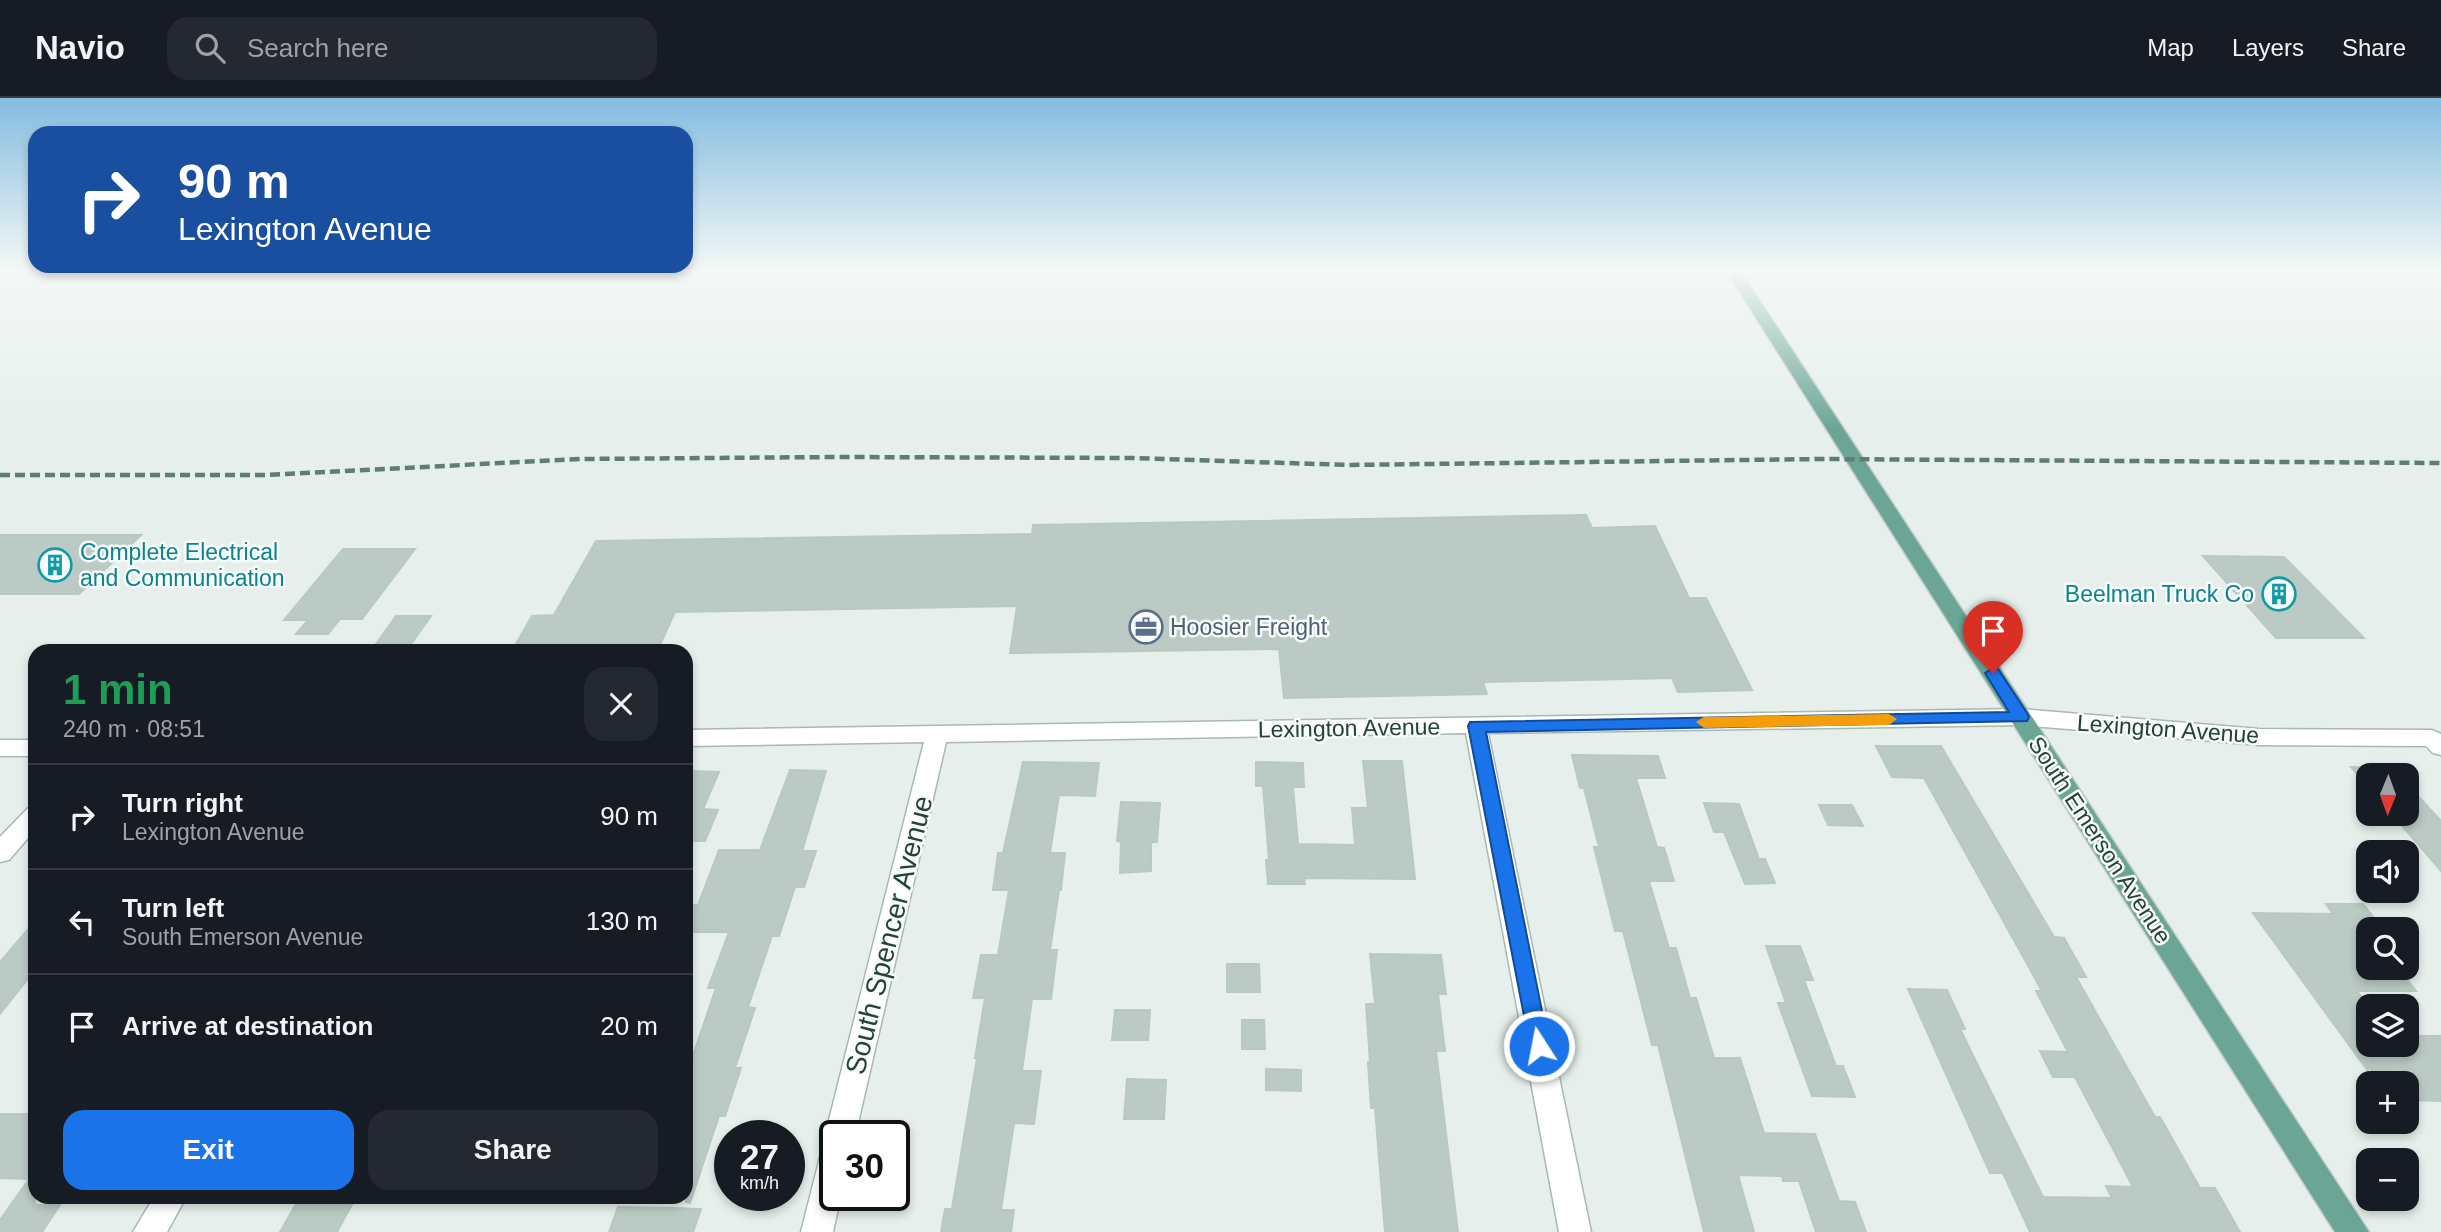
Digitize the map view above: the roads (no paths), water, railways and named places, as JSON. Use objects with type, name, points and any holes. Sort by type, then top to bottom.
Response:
[{"type":"main road","name":"South Emerson Avenue","points":[[1769,325],[2353,1232]]},
{"type":"street","name":"Lexington Avenue","points":[[693,738],[2021,717],[2259,737],[2437,742]]},
{"type":"street","points":[[1476,726],[1575,1232]]},
{"type":"street","name":"South Spencer Avenue","points":[[844,1120],[937,734]]},
{"type":"street","points":[[0,748],[28,748]]},
{"type":"street","points":[[0,853],[28,823]]},
{"type":"street","points":[[149,1232],[167,1204]]},
{"type":"street","points":[[817,1232],[822,1211]]},
{"type":"railway","points":[[0,475],[266,475],[580,459],[836,457],[1131,458],[1349,465],[1822,459],[2441,463]]},
{"type":"place","name":"Complete Electrical and Communication","points":[[55,565]]},
{"type":"place","name":"Beelman Truck Co","points":[[2279,594]]},
{"type":"place","name":"Hoosier Freight","points":[[1146,627]]}]
